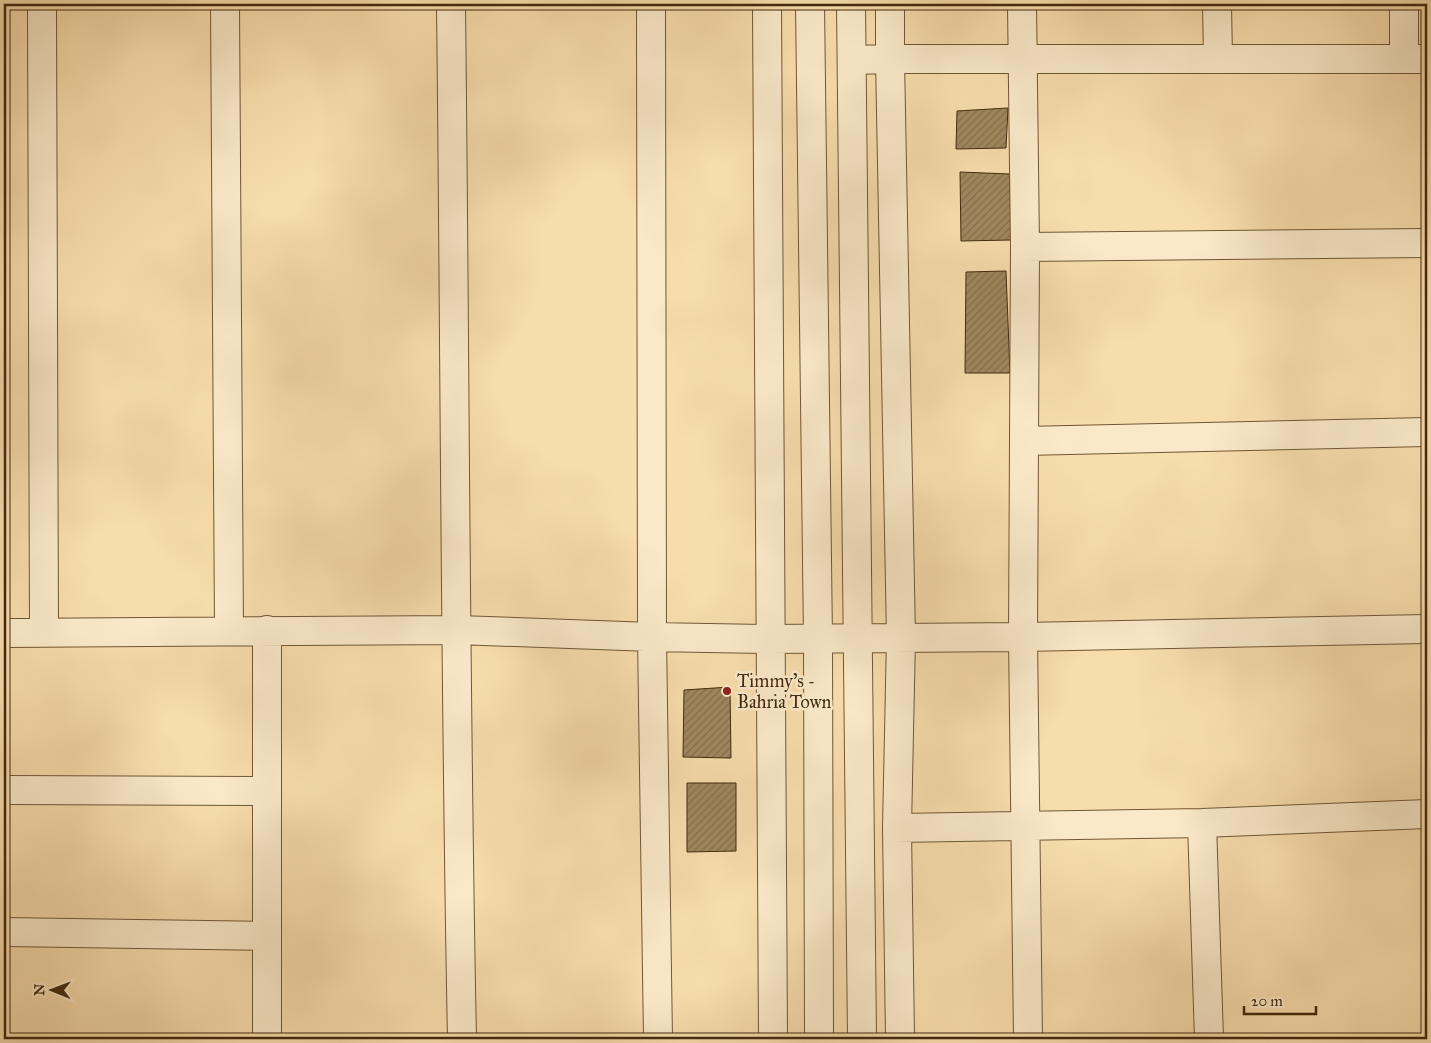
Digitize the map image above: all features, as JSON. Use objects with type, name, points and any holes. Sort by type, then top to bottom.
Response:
[{"type":"street","points":[[42,4],[44,632]]},
{"type":"street","points":[[225,4],[229,630]]},
{"type":"street","points":[[452,4],[458,630],[457,759],[462,1039]]},
{"type":"street","points":[[651,4],[652,637],[658,1039]]},
{"type":"street","points":[[767,4],[773,1039]]},
{"type":"street","points":[[810,4],[818,639],[819,1039]]},
{"type":"street","points":[[851,4],[862,1039]]},
{"type":"street","points":[[890,4],[901,638],[897,828],[900,1039]]},
{"type":"street","points":[[1022,4],[1025,247],[1024,826],[1028,1039]]},
{"type":"street","points":[[1217,4],[1218,60]]},
{"type":"street","points":[[852,60],[1416,59],[1404,4]]},
{"type":"street","points":[[1025,247],[1427,243]]},
{"type":"street","points":[[1024,441],[1427,432]]},
{"type":"street","points":[[4,633],[229,630],[458,630],[652,637],[818,639],[1427,629]]},
{"type":"street","points":[[267,630],[266,936],[268,1039]]},
{"type":"street","points":[[4,790],[267,791]]},
{"type":"street","points":[[897,828],[1202,823],[1427,814]]},
{"type":"street","points":[[1202,823],[1209,1039]]},
{"type":"street","points":[[4,932],[266,936]]},
{"type":"building","points":[[1008,108],[1006,148],[956,149],[957,111]]},
{"type":"building","points":[[960,172],[1010,174],[1011,240],[961,241]]},
{"type":"building","points":[[1006,271],[1010,373],[965,373],[966,272]]},
{"type":"building","points":[[730,687],[731,758],[683,757],[684,690]]},
{"type":"building","points":[[687,783],[736,783],[736,851],[687,852]]},
{"type":"place","name":"Timmy's - Bahria Town","points":[[727,691]]}]
